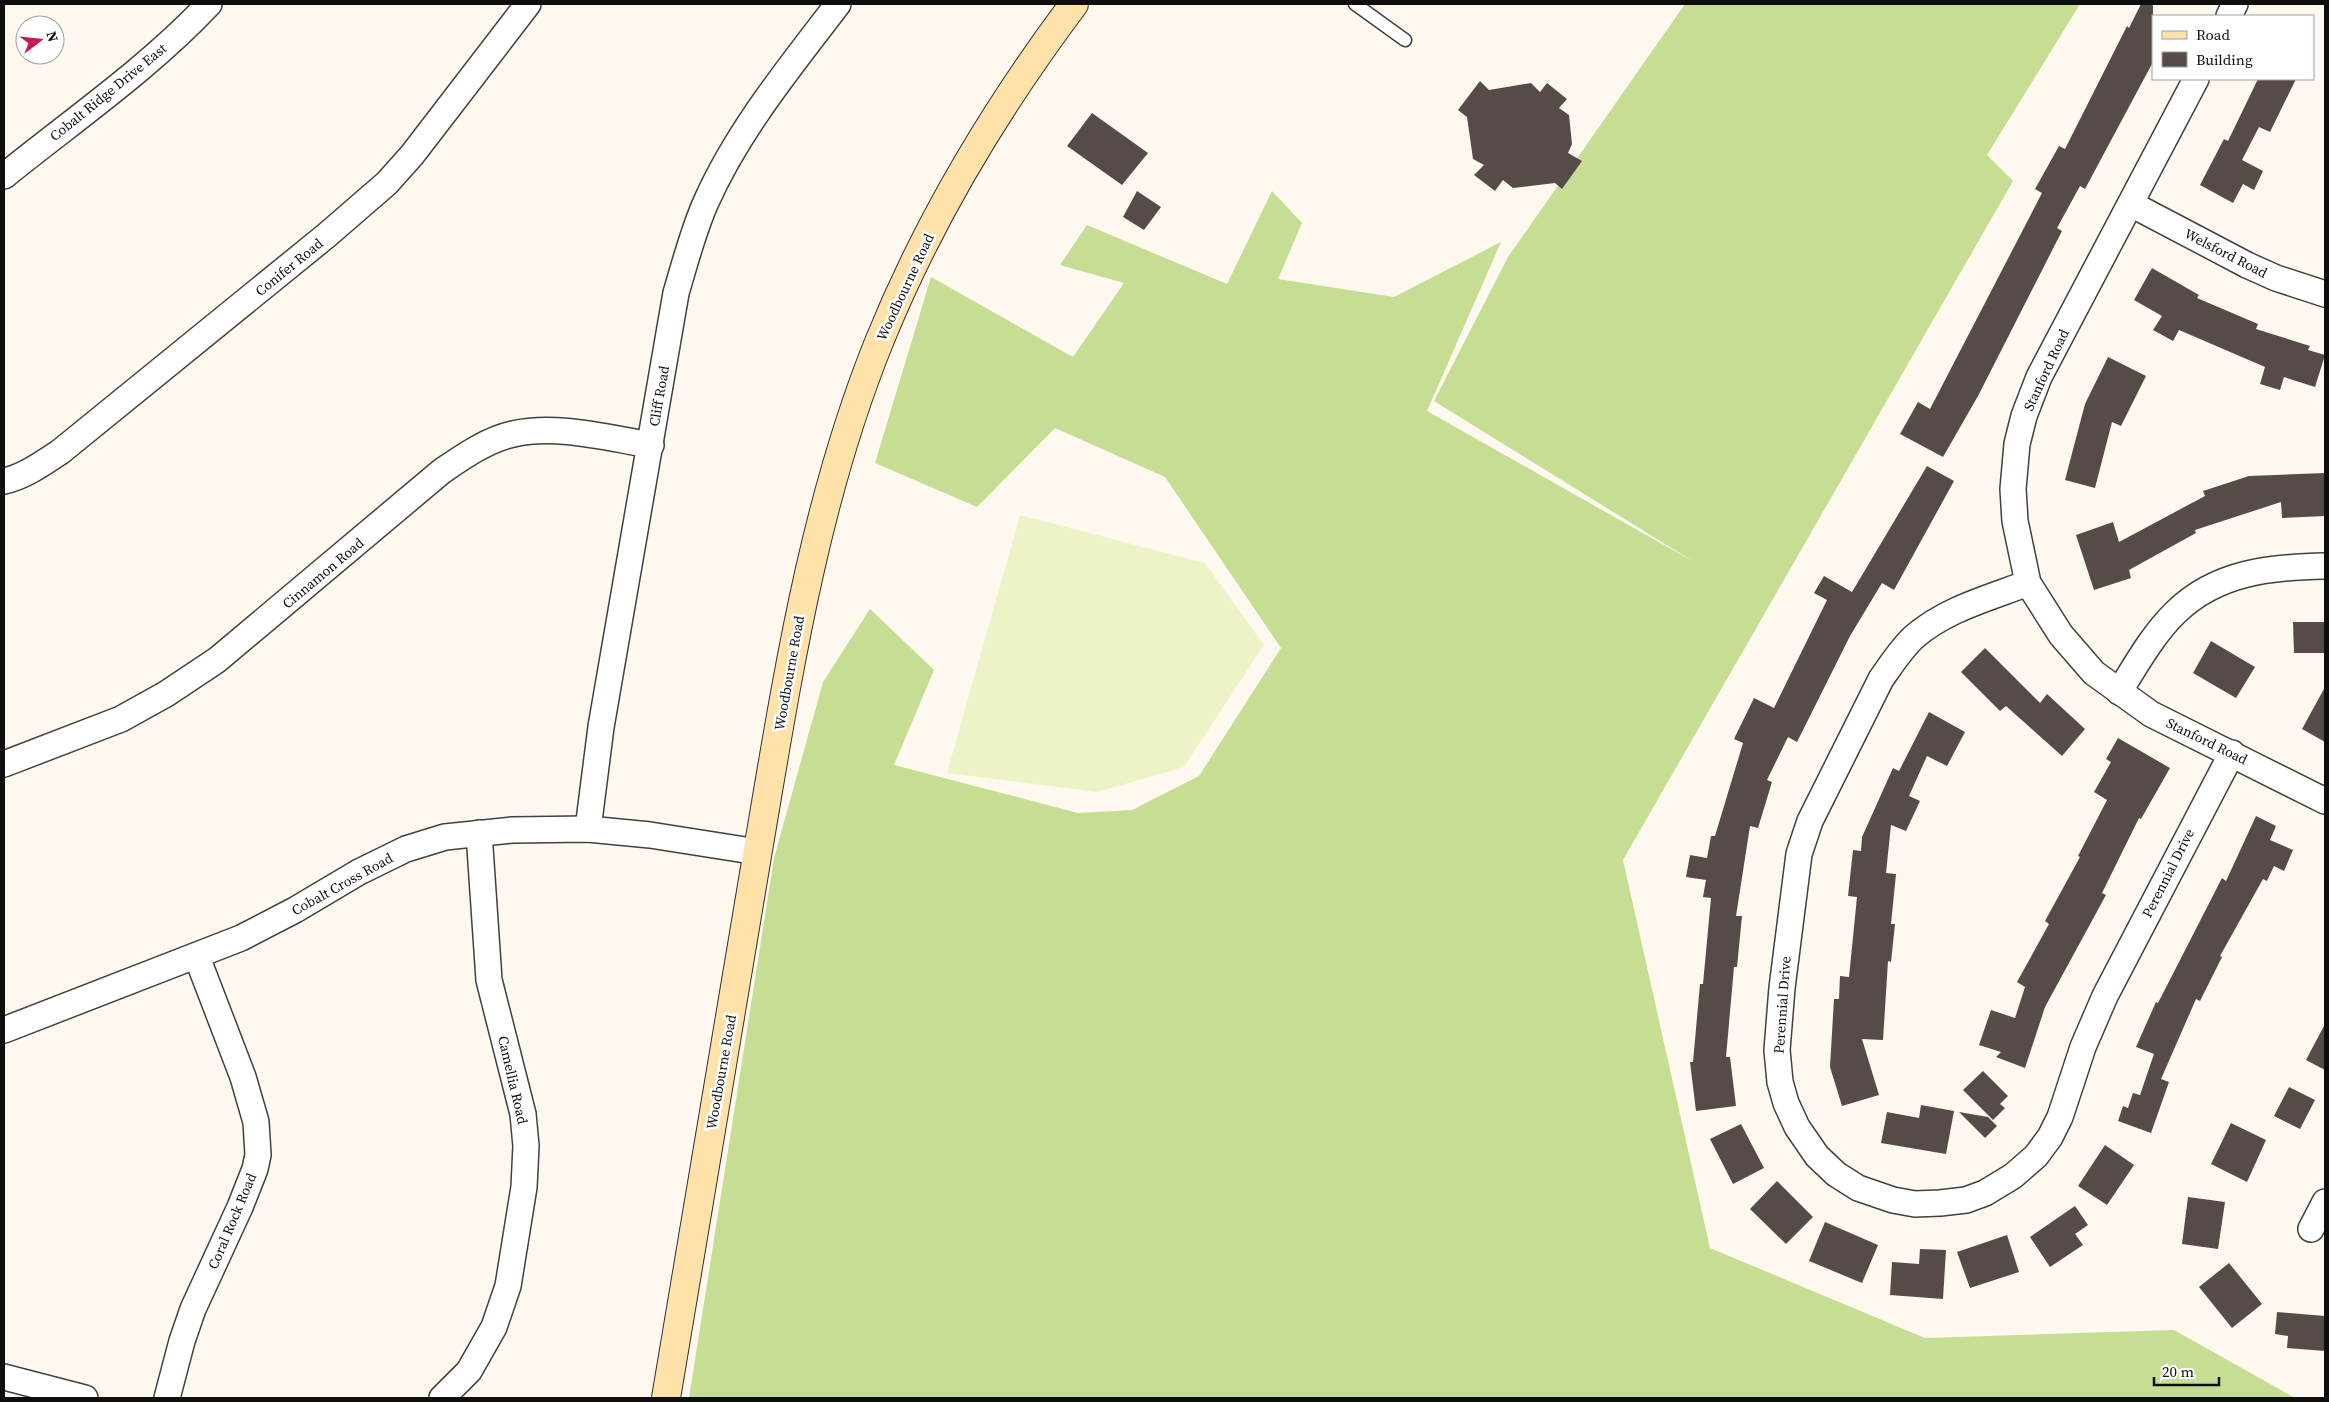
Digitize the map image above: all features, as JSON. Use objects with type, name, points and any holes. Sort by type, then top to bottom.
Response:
[{"type":"main road","name":"Woodbourne Road","points":[[666,1398],[792,653],[829,487],[849,423],[879,342],[909,273],[958,179],[1007,98],[1074,4]]},
{"type":"street","name":"Cobalt Ridge Drive East","points":[[4,176],[131,74],[185,28],[209,4]]},
{"type":"street","name":"Conifer Road","points":[[4,481],[41,465],[60,452],[327,235],[387,182],[412,155],[528,4]]},
{"type":"street","name":"Cliff Road","points":[[588,829],[602,727],[676,293],[705,203],[724,164],[745,130],[838,4]]},
{"type":"street","name":"Stanford Road","points":[[2195,80],[2039,377],[2024,416],[2017,444],[2013,489],[2015,521],[2028,583],[2061,635],[2083,662],[2119,692],[2151,714],[2325,801]]},
{"type":"street","name":"Welsford Road","points":[[2131,204],[2247,265],[2276,278],[2325,294]]},
{"type":"street","name":"Cinnamon Road","points":[[4,764],[121,719],[166,694],[217,660],[442,471],[477,448],[513,434],[536,431],[576,433],[651,445]]},
{"type":"street","points":[[2119,692],[2152,641],[2176,612],[2197,594],[2219,583],[2254,571],[2288,566],[2325,566]]},
{"type":"street","name":"Perennial Drive","points":[[2028,583],[1961,608],[1934,623],[1914,638],[1894,659],[1881,679],[1810,821],[1795,876],[1777,1050],[1780,1082],[1786,1102],[1797,1126],[1817,1156],[1836,1174],[1858,1188],[1893,1200],[1915,1204],[1940,1203],[1966,1200],[1985,1193],[2013,1176],[2036,1156],[2050,1137],[2060,1117],[2083,1047],[2104,996],[2232,753]]},
{"type":"street","name":"Cobalt Cross Road","points":[[4,1030],[197,957],[248,934],[359,872],[406,849],[445,837],[512,830],[588,829],[650,835],[758,852]]},
{"type":"street","name":"Camellia Road","points":[[442,1398],[469,1371],[494,1327],[508,1286],[524,1187],[526,1146],[523,1114],[490,980],[479,833]]},
{"type":"street","name":"Coral Rock Road","points":[[167,1398],[182,1341],[193,1309],[240,1207],[255,1169],[258,1155],[256,1122],[243,1077],[197,957]]},
{"type":"street","points":[[2311,1229],[2325,1202]]},
{"type":"street","points":[[4,1377],[85,1398]]},
{"type":"lane","points":[[1354,4],[1405,40]]},
{"type":"green space","points":[[1685,4],[2080,4],[1987,155],[2013,181],[1623,860],[1710,1248],[1925,1338],[2174,1330],[2295,1398],[689,1398],[774,858],[823,682],[870,609],[934,670],[894,765],[1078,813],[1132,810],[1199,776],[1281,648],[1165,477],[1055,428],[977,507],[875,463],[931,277],[1073,357],[1124,283],[1060,265],[1087,225],[1227,284],[1272,191],[1302,223],[1278,279],[1394,297],[1501,242],[1427,411],[1694,562],[1434,401],[1508,257]]},
{"type":"green space","points":[[1020,515],[1205,563],[1264,645],[1184,767],[1097,792],[947,773]]},
{"type":"building","points":[[2141,4],[2153,4],[2152,64],[2085,189],[2080,186],[2057,228],[2062,231],[1978,396],[1943,457],[1900,434],[1918,402],[1930,409],[2042,193],[2035,189],[2059,146],[2065,149],[2127,26],[2129,28]]},
{"type":"building","points":[[2258,80],[2296,80],[2270,132],[2259,127],[2242,160],[2263,171],[2254,190],[2243,184],[2233,203],[2200,185],[2224,139],[2228,141]]},
{"type":"building","points":[[1480,81],[1489,90],[1531,83],[1540,92],[1547,83],[1567,99],[1559,108],[1569,115],[1572,144],[1568,153],[1582,161],[1562,189],[1555,183],[1513,188],[1503,180],[1495,191],[1474,175],[1484,165],[1473,159],[1467,117],[1458,110]]},
{"type":"building","points":[[1092,113],[1148,153],[1122,185],[1067,146]]},
{"type":"building","points":[[1137,191],[1161,207],[1144,230],[1123,217]]},
{"type":"building","points":[[2152,268],[2199,295],[2197,298],[2258,324],[2256,329],[2310,346],[2308,350],[2325,355],[2315,387],[2284,377],[2280,390],[2260,384],[2265,367],[2179,330],[2173,341],[2153,330],[2162,316],[2134,300]]},
{"type":"building","points":[[2108,357],[2146,376],[2121,426],[2112,422],[2095,488],[2065,480],[2085,404]]},
{"type":"building","points":[[1927,466],[1954,481],[1894,590],[1882,583],[1850,636],[1797,742],[1788,737],[1767,780],[1772,782],[1758,828],[1750,826],[1736,916],[1742,916],[1737,967],[1734,967],[1726,1057],[1730,1057],[1736,1106],[1696,1111],[1690,1062],[1693,1062],[1700,984],[1703,984],[1711,898],[1703,897],[1706,880],[1686,877],[1690,855],[1707,858],[1711,836],[1715,836],[1743,743],[1734,739],[1754,698],[1774,708],[1827,600],[1814,593],[1824,576],[1852,592]]},
{"type":"building","points":[[2325,473],[2325,516],[2282,518],[2281,502],[2195,530],[2196,533],[2129,570],[2131,578],[2094,590],[2076,535],[2113,522],[2119,542],[2205,496],[2203,491],[2249,476]]},
{"type":"building","points":[[2293,622],[2325,622],[2325,653],[2294,653]]},
{"type":"building","points":[[2211,641],[2255,667],[2236,698],[2193,673]]},
{"type":"building","points":[[1985,648],[2040,703],[2047,694],[2085,729],[2062,756],[2006,706],[2000,711],[1961,672]]},
{"type":"building","points":[[2325,687],[2325,742],[2302,729]]},
{"type":"building","points":[[1929,712],[1965,732],[1947,766],[1927,756],[1909,796],[1920,801],[1906,831],[1891,825],[1886,873],[1896,874],[1891,924],[1895,924],[1891,962],[1888,961],[1883,1040],[1862,1039],[1879,1095],[1842,1106],[1830,1067],[1834,999],[1839,999],[1840,976],[1849,977],[1857,897],[1848,896],[1853,850],[1861,851],[1862,837],[1893,768],[1899,771]]},
{"type":"building","points":[[2118,738],[2170,768],[2141,819],[2139,818],[2102,893],[2106,895],[2045,1007],[2025,1068],[1996,1057],[2001,1052],[1979,1045],[1991,1010],[2015,1018],[2025,987],[2017,982],[2049,924],[2045,921],[2080,857],[2078,856],[2107,800],[2094,792],[2111,762],[2106,759]]},
{"type":"building","points":[[2256,816],[2276,826],[2270,840],[2293,850],[2284,871],[2274,866],[2267,881],[2263,879],[2220,956],[2222,957],[2200,1001],[2196,999],[2161,1079],[2169,1082],[2151,1133],[2118,1121],[2123,1106],[2128,1108],[2133,1093],[2140,1095],[2154,1054],[2136,1047],[2156,1002],[2158,1003],[2222,878],[2226,881]]},
{"type":"building","points":[[2325,1024],[2325,1070],[2306,1060]]},
{"type":"building","points":[[1983,1071],[2008,1096],[2000,1104],[2005,1108],[1993,1120],[1963,1090]]},
{"type":"building","points":[[2289,1087],[2315,1100],[2300,1129],[2274,1116]]},
{"type":"building","points":[[1921,1105],[1954,1111],[1946,1154],[1881,1143],[1887,1112],[1919,1118]]},
{"type":"building","points":[[1959,1112],[1988,1117],[1997,1126],[1985,1138]]},
{"type":"building","points":[[2231,1123],[2266,1140],[2247,1182],[2211,1164]]},
{"type":"building","points":[[1741,1124],[1764,1168],[1733,1184],[1710,1139]]},
{"type":"building","points":[[2105,1145],[2134,1165],[2107,1205],[2078,1186]]},
{"type":"building","points":[[1777,1181],[1813,1217],[1786,1244],[1750,1209]]},
{"type":"building","points":[[2188,1197],[2225,1202],[2218,1249],[2182,1244]]},
{"type":"building","points":[[2075,1206],[2088,1225],[2075,1234],[2083,1245],[2050,1267],[2030,1237]]},
{"type":"building","points":[[1825,1222],[1878,1245],[1862,1283],[1809,1261]]},
{"type":"building","points":[[2007,1235],[2019,1272],[1970,1288],[1957,1252]]},
{"type":"building","points":[[1920,1249],[1946,1250],[1943,1299],[1890,1295],[1892,1262],[1919,1264]]},
{"type":"building","points":[[2229,1263],[2262,1304],[2232,1328],[2199,1287]]},
{"type":"building","points":[[2277,1312],[2325,1316],[2325,1351],[2287,1348],[2288,1336],[2275,1334]]}]
